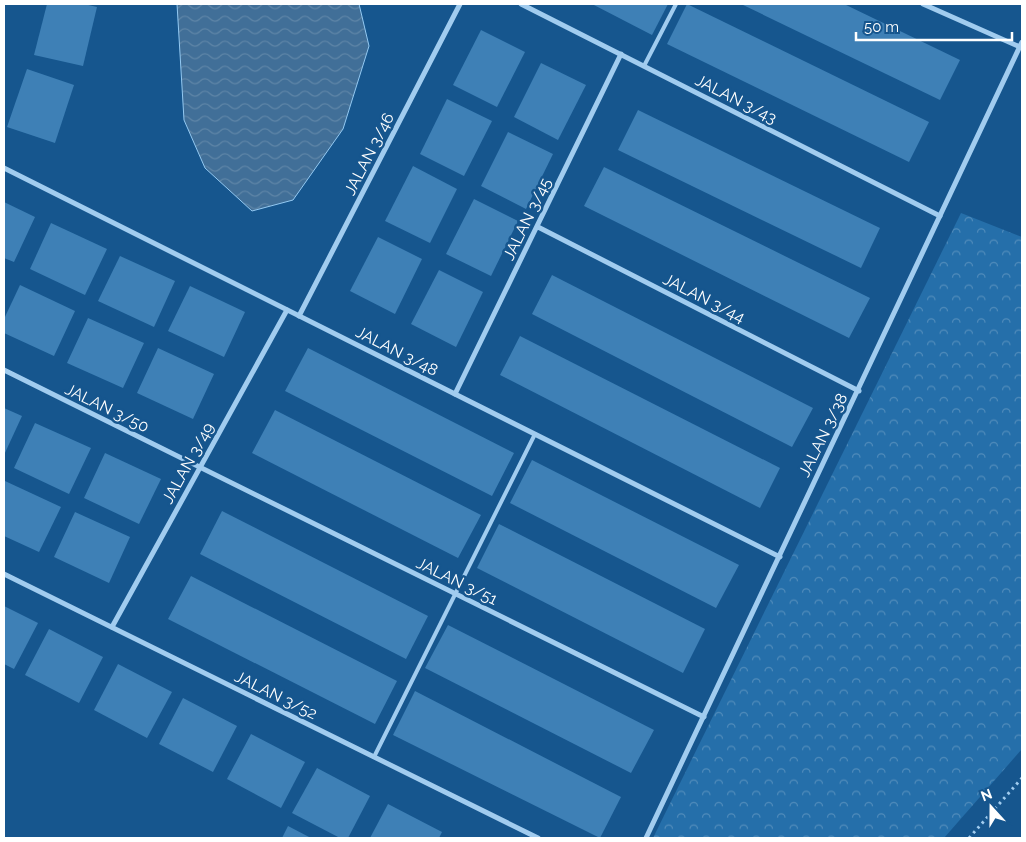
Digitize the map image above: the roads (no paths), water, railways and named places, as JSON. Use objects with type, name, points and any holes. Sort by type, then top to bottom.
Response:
[{"type":"street","name":"JALAN 3/46","points":[[299,316],[460,4]]},
{"type":"street","name":"JALAN 3/43","points":[[521,4],[940,216]]},
{"type":"street","points":[[923,4],[1021,45]]},
{"type":"street","name":"JALAN 3/38","points":[[646,838],[1021,45]]},
{"type":"street","name":"JALAN 3/45","points":[[455,394],[621,54]]},
{"type":"street","name":"JALAN 3/48","points":[[4,168],[780,557]]},
{"type":"street","name":"JALAN 3/44","points":[[538,227],[859,391]]},
{"type":"street","name":"JALAN 3/49","points":[[112,627],[287,310]]},
{"type":"street","name":"JALAN 3/50","points":[[4,370],[200,468]]},
{"type":"street","name":"JALAN 3/51","points":[[200,468],[704,717]]},
{"type":"street","name":"JALAN 3/52","points":[[4,574],[538,838]]},
{"type":"lane","points":[[644,66],[676,4]]},
{"type":"lane","points":[[374,757],[534,434]]},
{"type":"water","points":[[177,4],[359,4],[369,46],[343,129],[293,200],[252,211],[205,168],[184,120]]}]
